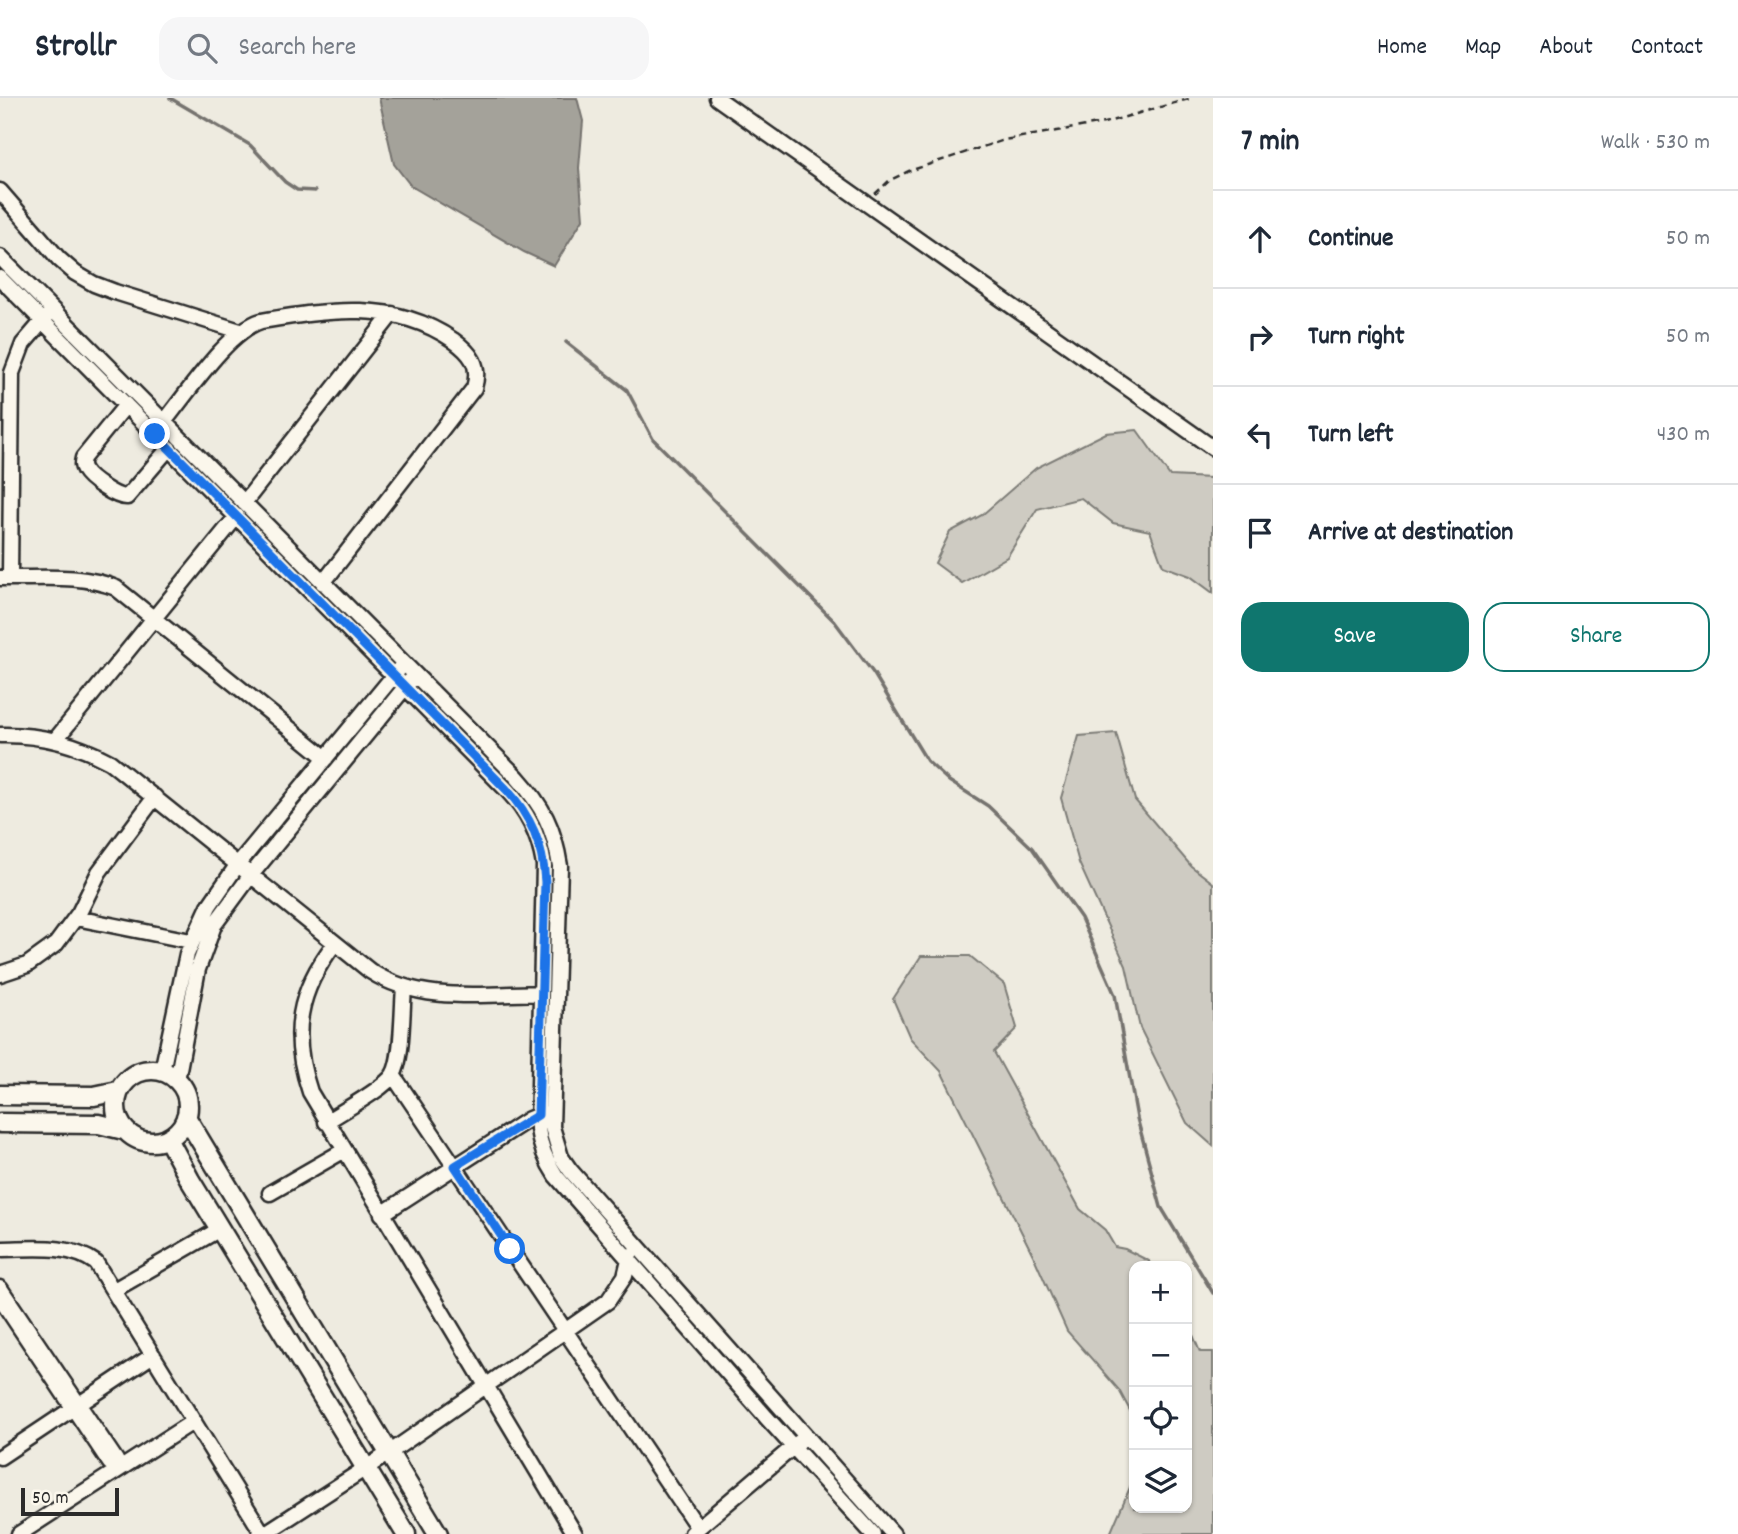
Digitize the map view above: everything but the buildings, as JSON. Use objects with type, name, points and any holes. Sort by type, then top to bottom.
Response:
[{"type":"street","points":[[717,98],[1213,448]]},
{"type":"street","points":[[0,191],[58,259],[75,273],[115,292],[240,331]]},
{"type":"street","points":[[0,257],[126,405],[169,448],[323,583],[517,801],[536,831],[541,848],[545,882],[541,993],[545,1113],[561,1157],[631,1241],[893,1534]]},
{"type":"street","points":[[0,278],[47,315],[164,422],[240,510],[404,676],[523,783],[539,803],[554,833],[561,884],[545,1113],[540,1146],[546,1162],[630,1262],[873,1534]]},
{"type":"street","points":[[164,422],[240,331],[249,324],[313,312],[340,310],[392,314],[414,319],[436,329],[461,346],[474,360],[477,379],[469,396],[323,583]]},
{"type":"street","points":[[56,739],[240,510],[392,314]]},
{"type":"street","points":[[47,315],[23,344],[12,373],[5,578],[101,582],[116,588],[326,758]]},
{"type":"street","points":[[126,405],[83,458],[82,466],[87,473],[114,494],[127,497],[169,448]]},
{"type":"street","points":[[169,1075],[192,938],[209,906],[239,864],[326,758],[404,676]]},
{"type":"street","points":[[169,1075],[201,954],[214,925],[404,676]]},
{"type":"street","points":[[0,735],[56,739],[93,752],[110,762],[370,971],[404,988],[434,995],[541,993]]},
{"type":"street","points":[[0,974],[27,965],[56,944],[77,915],[99,872],[155,797]]},
{"type":"street","points":[[77,915],[192,938]]},
{"type":"street","points":[[335,943],[310,981],[303,1003],[298,1026],[304,1076],[317,1107],[343,1151],[575,1534]]},
{"type":"street","points":[[326,1122],[382,1086],[393,1075],[398,1060],[404,988]]},
{"type":"street","points":[[0,1123],[99,1124],[124,1130],[140,1141],[149,1143],[168,1139],[176,1133],[186,1117],[187,1097],[169,1075],[145,1070],[136,1073],[129,1077],[118,1091],[116,1111],[124,1130]]},
{"type":"street","points":[[393,1075],[566,1331],[694,1531],[806,1436]]},
{"type":"street","points":[[0,1095],[94,1096],[118,1091]]},
{"type":"street","points":[[382,1214],[455,1166],[545,1113]]},
{"type":"street","points":[[186,1117],[438,1534]]},
{"type":"street","points":[[168,1139],[406,1534]]},
{"type":"street","points":[[270,1193],[343,1151]]},
{"type":"street","points":[[112,1287],[219,1226]]},
{"type":"street","points":[[0,1249],[73,1251],[96,1263],[263,1534],[389,1453],[608,1301],[622,1283],[630,1262],[631,1241]]},
{"type":"street","points":[[0,1288],[76,1406]]},
{"type":"street","points":[[0,1298],[76,1406]]},
{"type":"street","points":[[0,1457],[153,1355]]},
{"type":"street","points":[[19,1534],[195,1423]]},
{"type":"street","points":[[30,1534],[195,1423]]},
{"type":"path","points":[[866,204],[890,180],[960,154],[1004,140],[1104,123],[1192,98]]},
{"type":"shaded area","points":[[379,98],[577,98],[583,121],[579,168],[583,219],[554,266],[524,252],[411,186],[394,164]]},
{"type":"shaded area","points":[[1137,430],[1170,476],[1211,478],[1213,481],[1213,593],[1190,576],[1163,566],[1150,531],[1113,523],[1081,498],[1037,509],[1007,557],[962,583],[935,563],[950,532],[982,515],[1036,468],[1106,433]]},
{"type":"shaded area","points":[[1116,733],[1135,800],[1191,866],[1213,883],[1213,1146],[1187,1123],[1140,1028],[1126,966],[1079,863],[1061,798],[1079,736]]},
{"type":"shaded area","points":[[921,956],[970,956],[1004,984],[1017,1028],[994,1052],[1080,1209],[1105,1230],[1115,1247],[1149,1261],[1129,1261],[1129,1409],[1119,1390],[1067,1331],[1033,1255],[941,1071],[910,1038],[893,999]]},
{"type":"shaded area","points":[[1192,1333],[1200,1352],[1213,1352],[1213,1534],[1110,1534],[1129,1490],[1129,1513],[1192,1513]]},
{"type":"waterway","points":[[170,98],[250,145],[285,182],[297,190],[315,191]]},
{"type":"waterway","points":[[566,342],[627,390],[653,439],[835,622],[874,674],[927,761],[949,781],[988,806],[1032,848],[1081,918],[1115,995],[1137,1118],[1161,1207],[1213,1293]]},
{"type":"route","points":[[155,434],[506,789],[528,816],[536,831],[545,882],[538,1115],[455,1166],[510,1249]]}]
